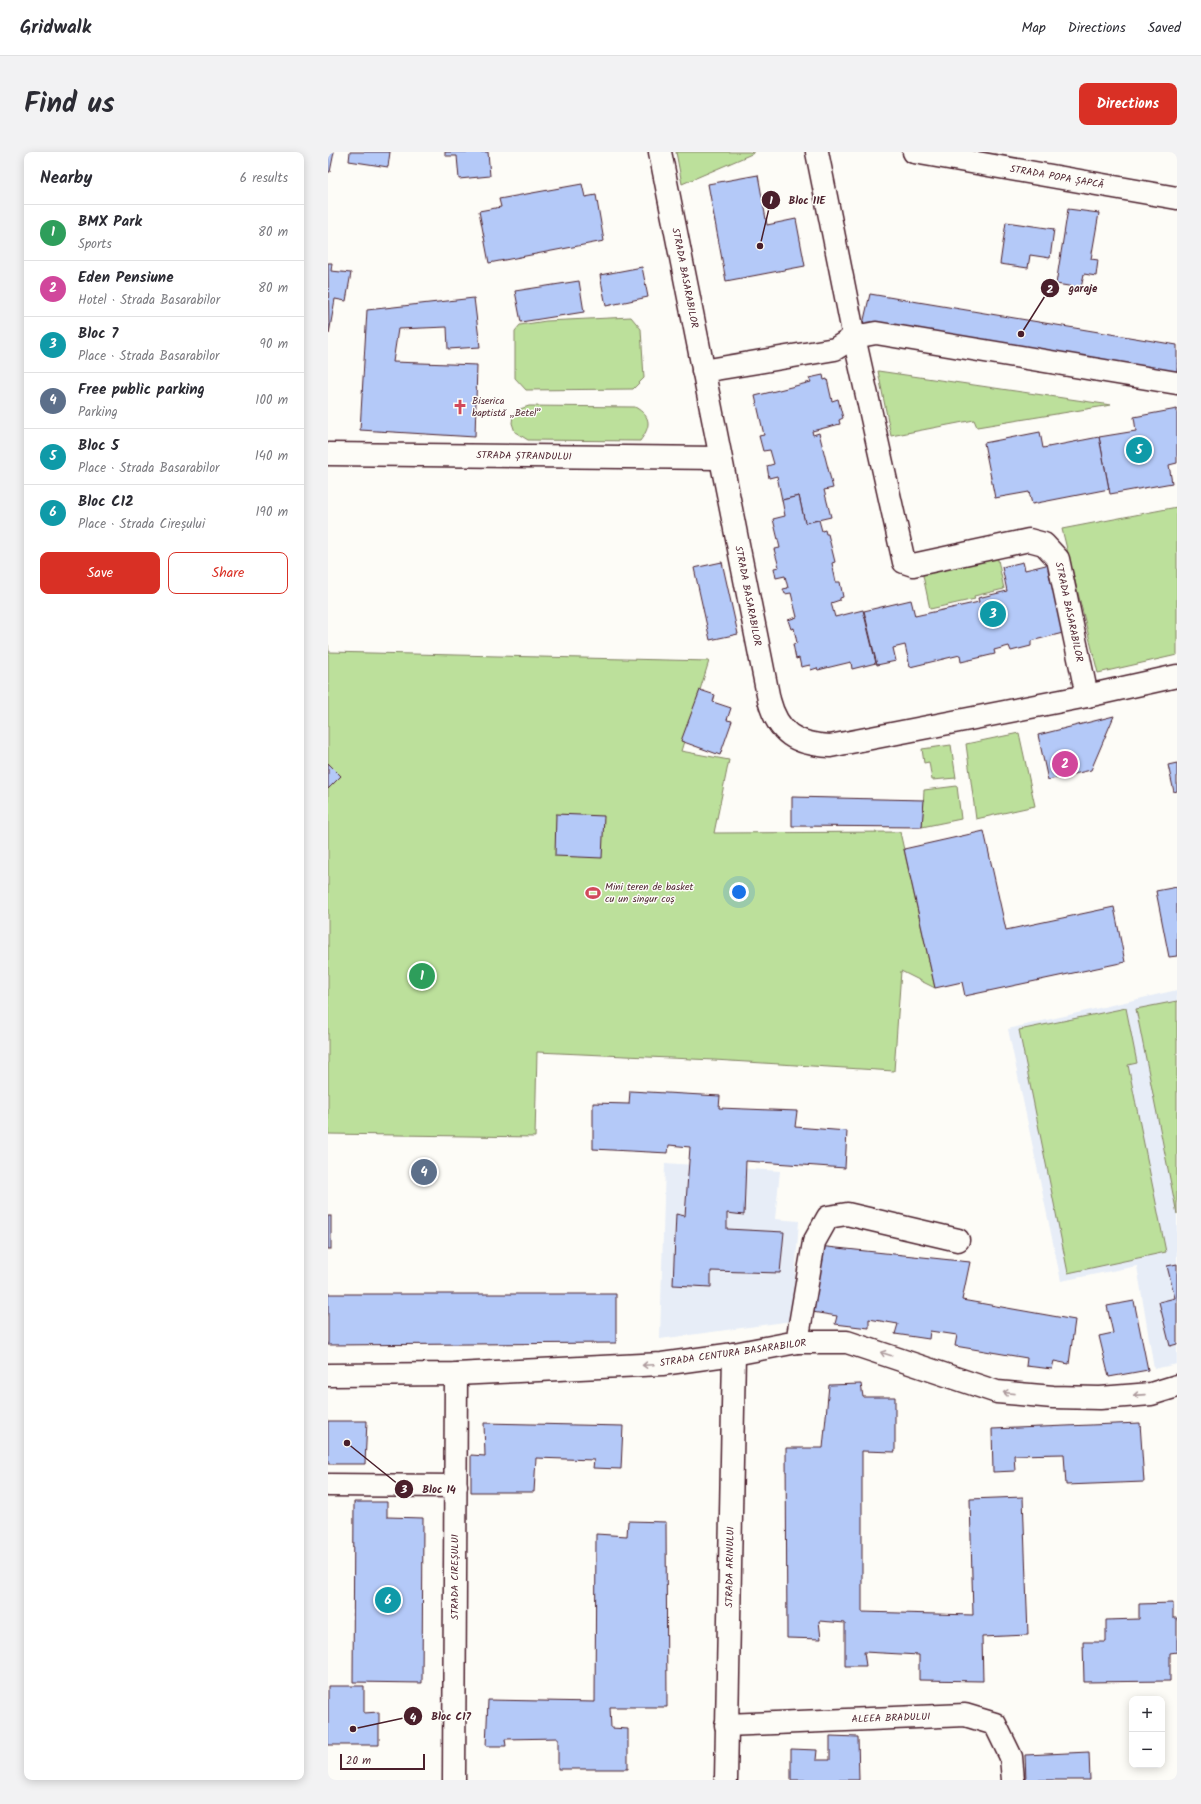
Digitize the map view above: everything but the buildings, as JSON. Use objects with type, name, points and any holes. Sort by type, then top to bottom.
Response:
[{"type":"street","name":"STRADA BASARABILOR","points":[[660,152],[769,700],[778,724],[789,735],[802,742],[830,746],[1087,696],[1177,676]]},
{"type":"street","name":"STRADA BASARABILOR","points":[[817,152],[854,337],[904,562],[913,565],[1029,540],[1044,544],[1058,559],[1087,696]]},
{"type":"street","name":"STRADA POPA ȘAPCĂ","points":[[914,152],[1177,198]]},
{"type":"street","points":[[704,371],[835,349],[854,337],[876,333],[1177,383]]},
{"type":"street","name":"STRADA ȘTRANDULUI","points":[[328,454],[720,458]]},
{"type":"street","points":[[796,1342],[814,1242],[828,1217],[847,1214],[958,1240]]},
{"type":"street","name":"STRADA CENTURA BASARABILOR","points":[[328,1375],[456,1374],[662,1364],[734,1354],[796,1342],[847,1342],[997,1392],[1054,1398],[1100,1398],[1151,1394],[1177,1386]]},
{"type":"street","name":"STRADA ARINULUI","points":[[726,1780],[734,1354]]},
{"type":"street","name":"STRADA CIREȘULUI","points":[[454,1780],[456,1374]]},
{"type":"street","points":[[328,1485],[456,1486]]},
{"type":"street","name":"ALEEA BRADULUI","points":[[726,1725],[965,1715],[995,1724],[1011,1757],[1013,1780]]},
{"type":"shaded area","points":[[1177,990],[1177,1364],[1154,1369],[1137,1266],[1061,1281],[1008,1029]]},
{"type":"shaded area","points":[[665,1163],[780,1171],[775,1219],[799,1221],[792,1321],[660,1339]]},
{"type":"green space","points":[[676,152],[749,152],[754,153],[682,184]]},
{"type":"green space","points":[[631,317],[641,329],[644,378],[633,389],[526,390],[515,378],[515,331],[520,325],[546,321]]},
{"type":"green space","points":[[878,371],[1111,405],[977,427],[974,420],[891,436]]},
{"type":"green space","points":[[529,406],[635,407],[647,418],[648,426],[640,441],[528,440],[515,432],[512,423],[513,415],[520,409]]},
{"type":"green space","points":[[1177,507],[1177,655],[1098,673],[1062,529]]},
{"type":"green space","points":[[997,555],[1004,589],[974,596],[975,599],[930,609],[922,571]]},
{"type":"green space","points":[[328,645],[329,652],[709,661],[681,751],[729,760],[714,833],[900,832],[935,988],[901,971],[894,1071],[714,1060],[537,1052],[535,1137],[328,1134]]},
{"type":"green space","points":[[1019,733],[1035,806],[976,819],[966,744]]},
{"type":"green space","points":[[951,745],[956,778],[932,780],[929,762],[924,763],[922,749]]},
{"type":"green space","points":[[957,786],[961,819],[922,827],[924,790]]},
{"type":"green space","points":[[1177,1001],[1177,1214],[1136,1009]]},
{"type":"green space","points":[[1126,1008],[1137,1063],[1128,1065],[1166,1252],[1068,1273],[1019,1030]]},
{"type":"place","name":"Bloc 11E","points":[[760,246]]},
{"type":"place","name":"garaje","points":[[1021,334]]},
{"type":"place","name":"Biserica baptistă „Betel”","points":[[460,407]]},
{"type":"place","name":"Bloc 5","points":[[1139,450]]},
{"type":"place","name":"Bloc 7","points":[[993,614]]},
{"type":"place","name":"Eden Pensiune","points":[[1065,764]]},
{"type":"place","name":"Mini teren de basket cu un singur coș","points":[[593,893]]},
{"type":"place","name":"BMX Park","points":[[422,976]]},
{"type":"place","name":"Free public parking","points":[[424,1172]]},
{"type":"place","name":"Bloc 14","points":[[347,1443]]},
{"type":"place","name":"Bloc C12","points":[[388,1600]]},
{"type":"place","name":"Bloc C17","points":[[353,1729]]}]
